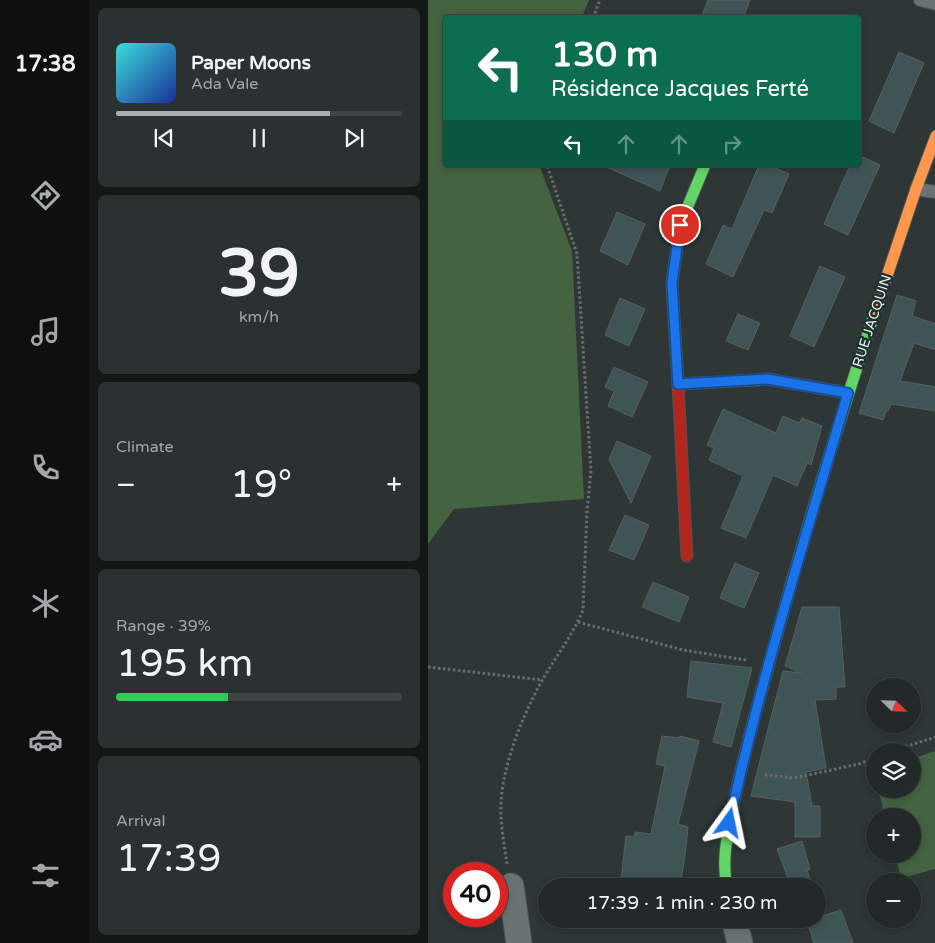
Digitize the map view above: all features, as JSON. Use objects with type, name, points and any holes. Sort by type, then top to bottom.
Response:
[{"type":"street","name":"RUE JACQUIN","points":[[725,878],[726,840],[740,773],[769,664],[848,393],[916,189],[936,136]]},
{"type":"street","points":[[687,556],[672,283],[680,225],[704,167]]},
{"type":"street","points":[[678,384],[767,379],[848,393]]},
{"type":"street","points":[[511,886],[519,943]]},
{"type":"street","points":[[736,928],[740,943]]},
{"type":"lane","points":[[920,0],[936,4]]},
{"type":"lane","points":[[916,189],[936,192]]},
{"type":"path","points":[[594,15],[600,0]]},
{"type":"path","points":[[511,886],[502,834],[501,802],[507,766],[518,730],[543,680],[578,622],[583,610],[590,471],[577,254],[548,167]]},
{"type":"path","points":[[578,622],[683,650],[769,664]]},
{"type":"path","points":[[428,667],[543,680]]},
{"type":"path","points":[[917,743],[936,737]]},
{"type":"path","points":[[740,773],[794,778],[866,761]]},
{"type":"green space","points":[[428,0],[589,0],[583,15],[443,15],[443,167],[540,167],[572,251],[584,499],[454,509],[428,544]]},
{"type":"green space","points":[[935,751],[935,869],[920,873],[900,873],[897,863],[921,863],[921,808],[883,808],[880,798],[921,798],[921,756]]},
{"type":"building","points":[[708,0],[750,0],[744,15],[702,15]]},
{"type":"building","points":[[899,52],[924,63],[894,133],[869,121]]},
{"type":"building","points":[[861,156],[880,165],[848,235],[824,224],[849,167],[861,167]]},
{"type":"building","points":[[606,167],[669,167],[660,191]]},
{"type":"building","points":[[758,167],[773,167],[789,174],[772,213],[764,210],[733,277],[706,264],[723,225],[732,229]]},
{"type":"building","points":[[617,212],[645,224],[628,265],[600,251]]},
{"type":"building","points":[[820,266],[845,277],[814,347],[790,336]]},
{"type":"building","points":[[897,295],[916,301],[912,316],[936,324],[936,350],[914,343],[900,381],[936,387],[936,411],[891,404],[883,420],[859,413]]},
{"type":"building","points":[[620,298],[645,309],[629,346],[605,335]]},
{"type":"building","points":[[738,314],[760,323],[748,350],[726,341]]},
{"type":"building","points":[[614,367],[648,382],[632,417],[608,406],[614,391],[605,387]]},
{"type":"building","points":[[723,409],[776,433],[783,416],[799,423],[802,418],[822,426],[811,465],[807,463],[797,486],[773,475],[746,538],[721,528],[743,476],[709,460],[714,448],[707,445]]},
{"type":"building","points":[[617,441],[651,456],[631,503],[609,459]]},
{"type":"building","points":[[625,515],[649,525],[634,560],[609,550]]},
{"type":"building","points":[[735,563],[759,573],[744,608],[720,598]]},
{"type":"building","points":[[653,582],[689,597],[679,622],[642,607]]},
{"type":"building","points":[[802,607],[839,607],[845,687],[836,687],[836,699],[815,700],[826,768],[806,772],[812,806],[820,806],[820,837],[795,837],[795,802],[751,796],[783,671],[801,673],[785,666]]},
{"type":"building","points":[[691,661],[752,668],[731,747],[713,742],[723,703],[687,697]]},
{"type":"building","points":[[662,736],[680,738],[680,736],[699,741],[678,824],[688,827],[681,878],[621,878],[626,836],[634,837],[635,832],[651,834],[665,766],[656,764]]},
{"type":"building","points":[[802,841],[810,869],[807,870],[810,878],[788,878],[777,849]]},
{"type":"building","points":[[841,910],[853,943],[814,943],[809,928],[826,928],[826,915]]},
{"type":"traffic: fast","points":[[678,384],[672,283],[680,225],[704,167]]},
{"type":"traffic: fast","points":[[725,878],[727,836],[749,738],[812,513],[875,312]]},
{"type":"traffic: fast","points":[[757,380],[767,379],[848,393]]},
{"type":"traffic: slow","points":[[875,312],[916,189],[936,136]]},
{"type":"traffic: jam","points":[[687,556],[678,384],[757,380]]},
{"type":"route","points":[[680,225],[672,283],[678,384],[767,379],[848,393],[769,664],[740,773],[729,823]]}]
